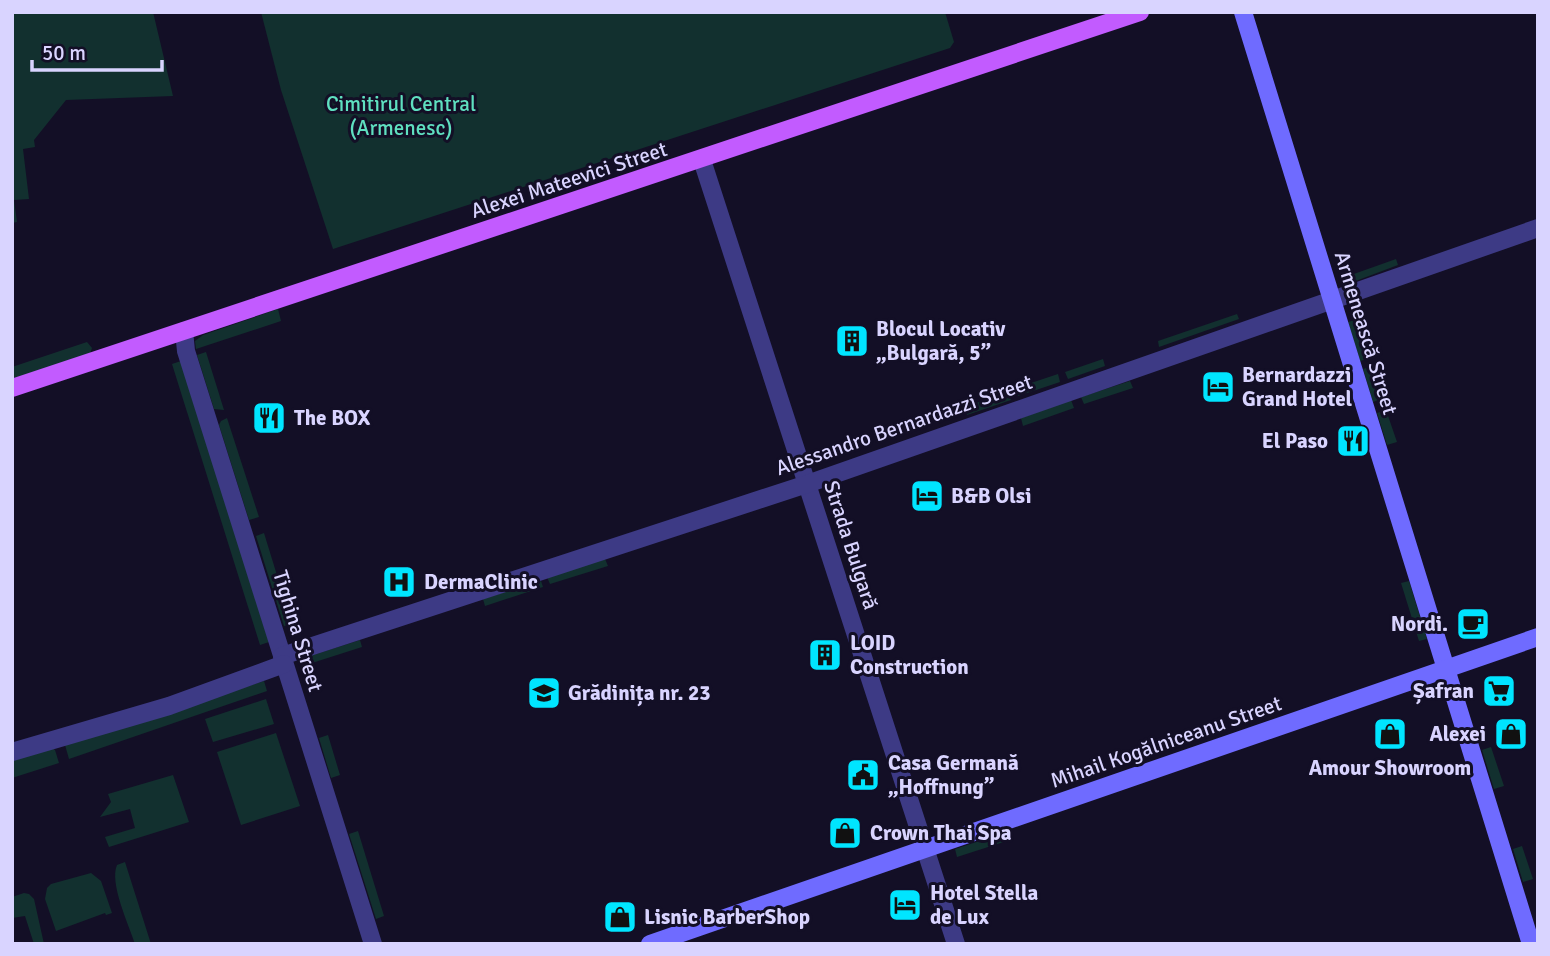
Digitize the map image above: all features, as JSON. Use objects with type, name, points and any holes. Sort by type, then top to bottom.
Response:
[{"type":"main road","name":"Alexei Mateevici Street","points":[[12,387],[702,160],[1140,12]]},
{"type":"main road","name":"Armenească Street","points":[[1243,12],[1531,944]]},
{"type":"main road","name":"Mihail Kogălniceanu Street","points":[[650,944],[1538,637]]},
{"type":"street","name":"Strada Bulgară","points":[[702,160],[956,944]]},
{"type":"street","name":"Alessandro Bernardazzi Street","points":[[12,752],[169,706],[283,660],[807,484],[1538,228]]},
{"type":"street","name":"Tighina Street","points":[[184,331],[186,351],[373,944]]},
{"type":"green space","points":[[12,12],[153,12],[173,96],[66,100],[34,140],[35,147],[23,149],[29,199],[14,200],[17,222],[12,223]]},
{"type":"green space","name":"Cimitirul Central (Armenesc)","points":[[261,12],[945,12],[954,42],[950,48],[333,249],[281,90]]},
{"type":"green space","points":[[1396,259],[1398,265],[1353,282],[1351,275]]},
{"type":"green space","points":[[278,309],[281,321],[196,349],[195,341],[203,335]]},
{"type":"green space","points":[[1237,314],[1239,319],[1159,347],[1158,341]]},
{"type":"green space","points":[[1358,319],[1371,358],[1360,361],[1348,322]]},
{"type":"green space","points":[[87,342],[92,348],[90,354],[12,379],[12,367]]},
{"type":"green space","points":[[206,352],[224,410],[214,409],[197,355]]},
{"type":"green space","points":[[1103,359],[1105,366],[1068,379],[1065,372]]},
{"type":"green space","points":[[181,361],[269,642],[260,645],[172,364]]},
{"type":"green space","points":[[1373,366],[1383,398],[1373,402],[1363,369]]},
{"type":"green space","points":[[1058,374],[1060,382],[1018,396],[1016,388]]},
{"type":"green space","points":[[1130,381],[1133,388],[1084,404],[1081,397]]},
{"type":"green space","points":[[1008,392],[1011,400],[967,415],[964,407]]},
{"type":"green space","points":[[1071,400],[1074,408],[1023,426],[1021,418]]},
{"type":"green space","points":[[1386,410],[1397,442],[1387,445],[1377,413]]},
{"type":"green space","points":[[227,418],[259,517],[249,520],[219,425]]},
{"type":"green space","points":[[264,533],[292,624],[284,626],[256,536]]},
{"type":"green space","points":[[605,559],[608,566],[550,584],[547,577]]},
{"type":"green space","points":[[541,581],[543,587],[485,606],[483,599]]},
{"type":"green space","points":[[1409,581],[1427,639],[1419,641],[1401,583]]},
{"type":"green space","points":[[360,640],[362,647],[312,663],[310,656]]},
{"type":"green space","points":[[264,681],[267,691],[69,759],[65,745]]},
{"type":"green space","points":[[266,699],[274,724],[213,742],[205,719]]},
{"type":"green space","points":[[276,733],[300,806],[241,825],[217,752]]},
{"type":"green space","points":[[328,735],[340,775],[331,778],[319,738]]},
{"type":"green space","points":[[1491,747],[1504,786],[1494,789],[1482,750]]},
{"type":"green space","points":[[52,748],[59,763],[12,778],[12,759]]},
{"type":"green space","points":[[173,775],[189,822],[109,847],[105,837],[135,828],[130,809],[100,817],[111,802],[108,794]]},
{"type":"green space","points":[[358,831],[384,916],[376,919],[349,834]]},
{"type":"green space","points":[[1007,832],[1010,840],[957,857],[955,849]]},
{"type":"green space","points":[[1522,846],[1533,879],[1523,882],[1513,849]]},
{"type":"green space","points":[[125,862],[151,944],[135,944],[121,904],[115,873],[117,865]]},
{"type":"green space","points":[[91,873],[101,881],[112,913],[105,913],[56,931],[45,899],[47,888],[51,884]]},
{"type":"green space","points":[[24,893],[34,899],[44,944],[34,944],[25,916],[12,918],[12,897]]},
{"type":"place","name":"Blocul Locativ „Bulgară, 5”","points":[[852,341]]},
{"type":"place","name":"Bernardazzi Grand Hotel","points":[[1218,387]]},
{"type":"place","name":"The BOX","points":[[269,418]]},
{"type":"place","name":"El Paso","points":[[1353,441]]},
{"type":"place","name":"B&B Olsi","points":[[927,496]]},
{"type":"place","name":"DermaClinic","points":[[399,582]]},
{"type":"place","name":"Nordi.","points":[[1473,624]]},
{"type":"place","name":"LOID Construction","points":[[825,655]]},
{"type":"place","name":"Șafran","points":[[1499,691]]},
{"type":"place","name":"Grădinița nr. 23","points":[[544,693]]},
{"type":"place","name":"Amour Showroom","points":[[1390,734]]},
{"type":"place","name":"Alexei","points":[[1511,734]]},
{"type":"place","name":"Casa Germană „Hoffnung”","points":[[863,775]]},
{"type":"place","name":"Crown Thai Spa","points":[[845,833]]},
{"type":"place","name":"Hotel Stella de Lux","points":[[905,905]]},
{"type":"place","name":"Lisnic BarberShop","points":[[620,917]]}]
